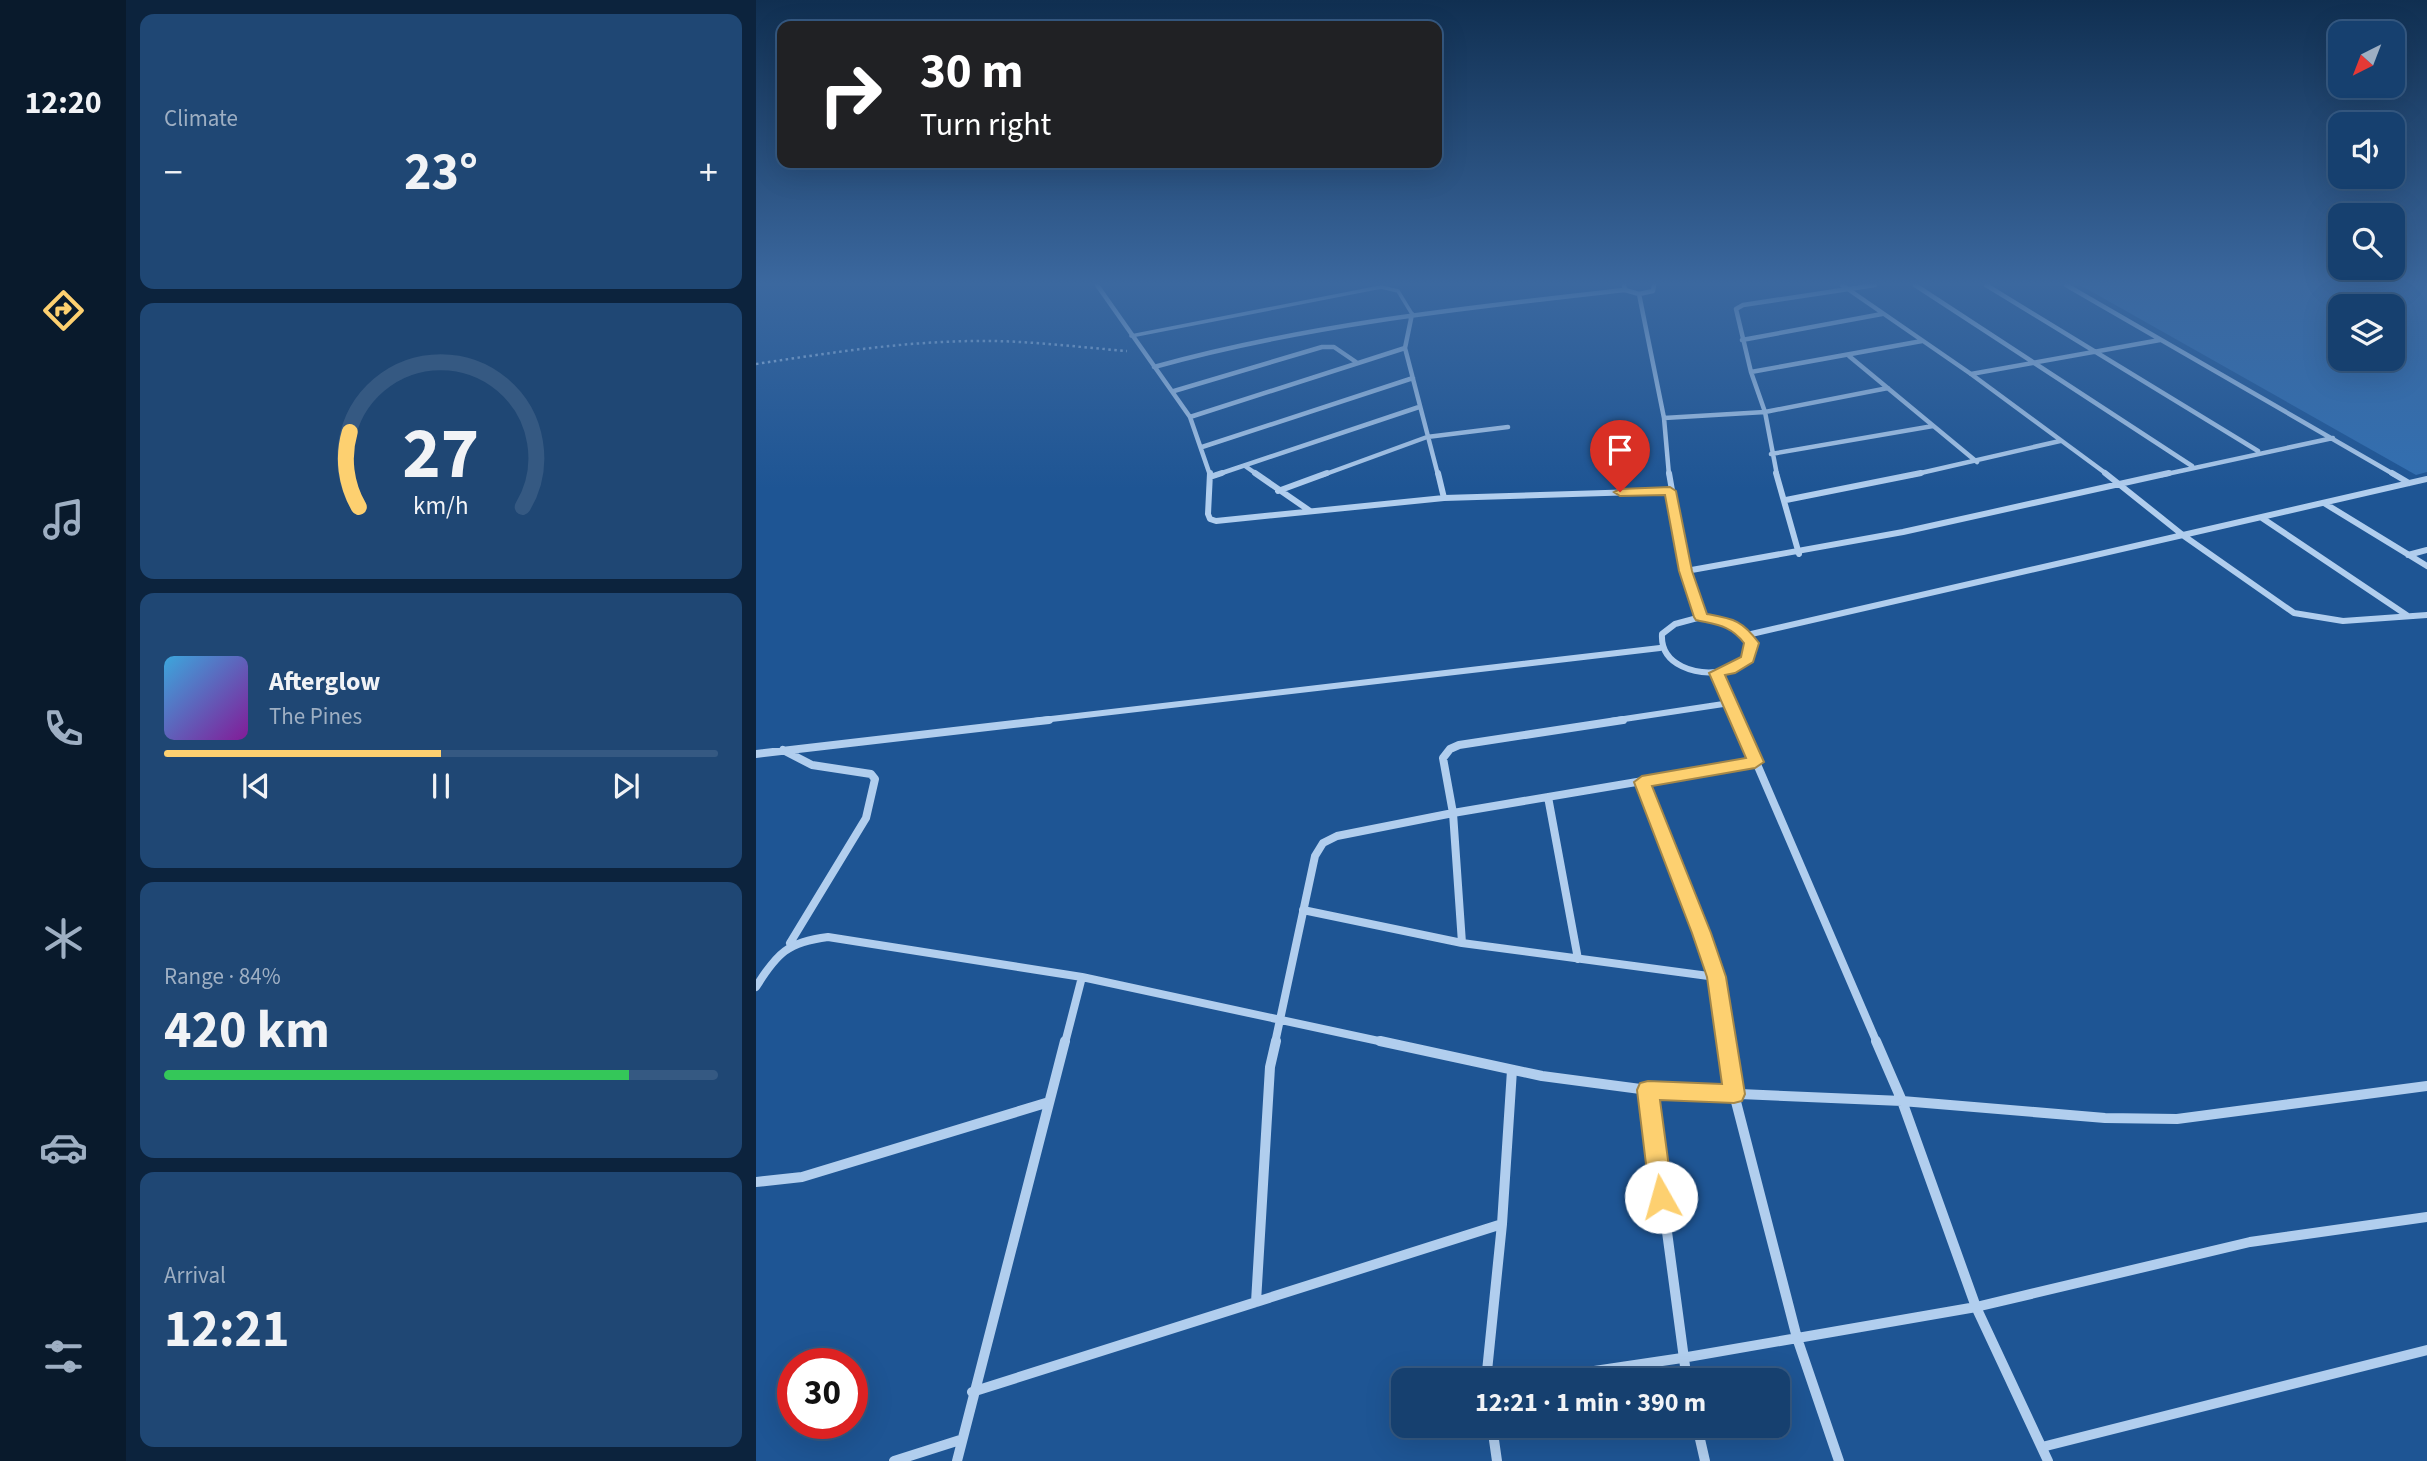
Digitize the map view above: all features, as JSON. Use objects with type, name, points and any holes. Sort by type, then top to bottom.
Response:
[{"type":"street","points":[[1144,353],[1174,391],[1190,417],[1210,477],[1207,513],[1210,519],[1216,521],[1444,498],[1670,491]]},
{"type":"street","points":[[1154,367],[1199,353]]},
{"type":"street","points":[[1174,391],[1301,353]]},
{"type":"street","points":[[1343,353],[1356,362]]},
{"type":"street","points":[[1190,417],[1387,353]]},
{"type":"street","points":[[1406,353],[1444,498]]},
{"type":"street","points":[[1651,353],[1664,418],[1670,491],[1686,571],[1701,617]]},
{"type":"street","points":[[1746,353],[1765,412],[1771,454],[1799,554]]},
{"type":"street","points":[[1751,372],[1863,353]]},
{"type":"street","points":[[1940,353],[2120,484],[2184,536],[2294,613],[2312,620],[2427,615]]},
{"type":"street","points":[[2017,353],[2192,466]]},
{"type":"street","points":[[1971,374],[2084,353]]},
{"type":"street","points":[[2100,353],[2259,451]]},
{"type":"street","points":[[2184,353],[2409,483]]},
{"type":"street","points":[[1849,356],[1977,462]]},
{"type":"street","points":[[1202,447],[1413,378]]},
{"type":"street","points":[[1664,418],[1765,412],[1888,388]]},
{"type":"street","points":[[1210,477],[1419,407]]},
{"type":"street","points":[[1771,454],[1933,426]]},
{"type":"street","points":[[1278,491],[1427,437],[1508,427]]},
{"type":"street","points":[[1686,571],[1799,554],[2259,451],[2333,438]]},
{"type":"street","points":[[1786,500],[1977,462],[2060,441]]},
{"type":"street","points":[[1245,466],[1310,511]]},
{"type":"street","points":[[1747,635],[2427,479]]},
{"type":"street","points":[[2324,503],[2427,566]]},
{"type":"street","points":[[2262,518],[2408,616]]},
{"type":"street","points":[[2407,555],[2427,550]]},
{"type":"street","points":[[1701,617],[1728,622],[1747,635],[1751,651],[1748,659],[1729,670],[1717,673],[1687,670],[1674,664],[1660,648],[1660,639],[1674,623],[1701,617]]},
{"type":"street","points":[[756,754],[1660,648]]},
{"type":"street","points":[[1717,673],[1902,1101],[1976,1307],[2048,1461]]},
{"type":"street","points":[[1462,943],[1453,813],[1443,758],[1450,749],[1459,745],[1730,702]]},
{"type":"street","points":[[756,987],[769,965],[790,943],[866,818],[875,779],[871,774],[803,763],[790,758],[783,750]]},
{"type":"street","points":[[1256,1302],[1270,1068],[1315,856],[1323,843],[1337,836],[1453,813],[1755,762]]},
{"type":"street","points":[[1642,782],[1702,933],[1716,977],[1734,1094],[1797,1338],[1839,1461]]},
{"type":"street","points":[[1548,797],[1578,959]]},
{"type":"street","points":[[1303,910],[1462,943],[1716,977]]},
{"type":"street","points":[[790,943],[828,937],[1082,977],[1512,1070],[1648,1090],[1902,1101],[2105,1118],[2177,1119],[2427,1086]]},
{"type":"street","points":[[957,1461],[972,1392],[1082,977]]},
{"type":"street","points":[[1487,1368],[1502,1224],[1512,1070]]},
{"type":"street","points":[[1648,1090],[1684,1368]]},
{"type":"street","points":[[756,1182],[802,1177],[1049,1102]]},
{"type":"street","points":[[1615,1368],[1976,1307],[2250,1242],[2427,1217]]},
{"type":"street","points":[[972,1392],[1502,1224]]},
{"type":"street","points":[[2042,1447],[2427,1350]]},
{"type":"street","points":[[1494,1438],[1497,1461]]},
{"type":"street","points":[[1700,1438],[1705,1461]]},
{"type":"street","points":[[894,1461],[960,1440]]},
{"type":"path","points":[[756,364],[833,353]]},
{"type":"shaded area","points":[[2201,353],[2328,353],[2328,371],[2405,371],[2405,353],[2427,353],[2427,472],[2416,475]]},
{"type":"route","points":[[1620,492],[1670,491],[1686,571],[1701,617],[1728,622],[1747,635],[1751,643],[1748,659],[1729,670],[1717,673],[1755,762],[1642,782],[1702,933],[1716,977],[1734,1094],[1648,1090],[1661,1197]]}]
